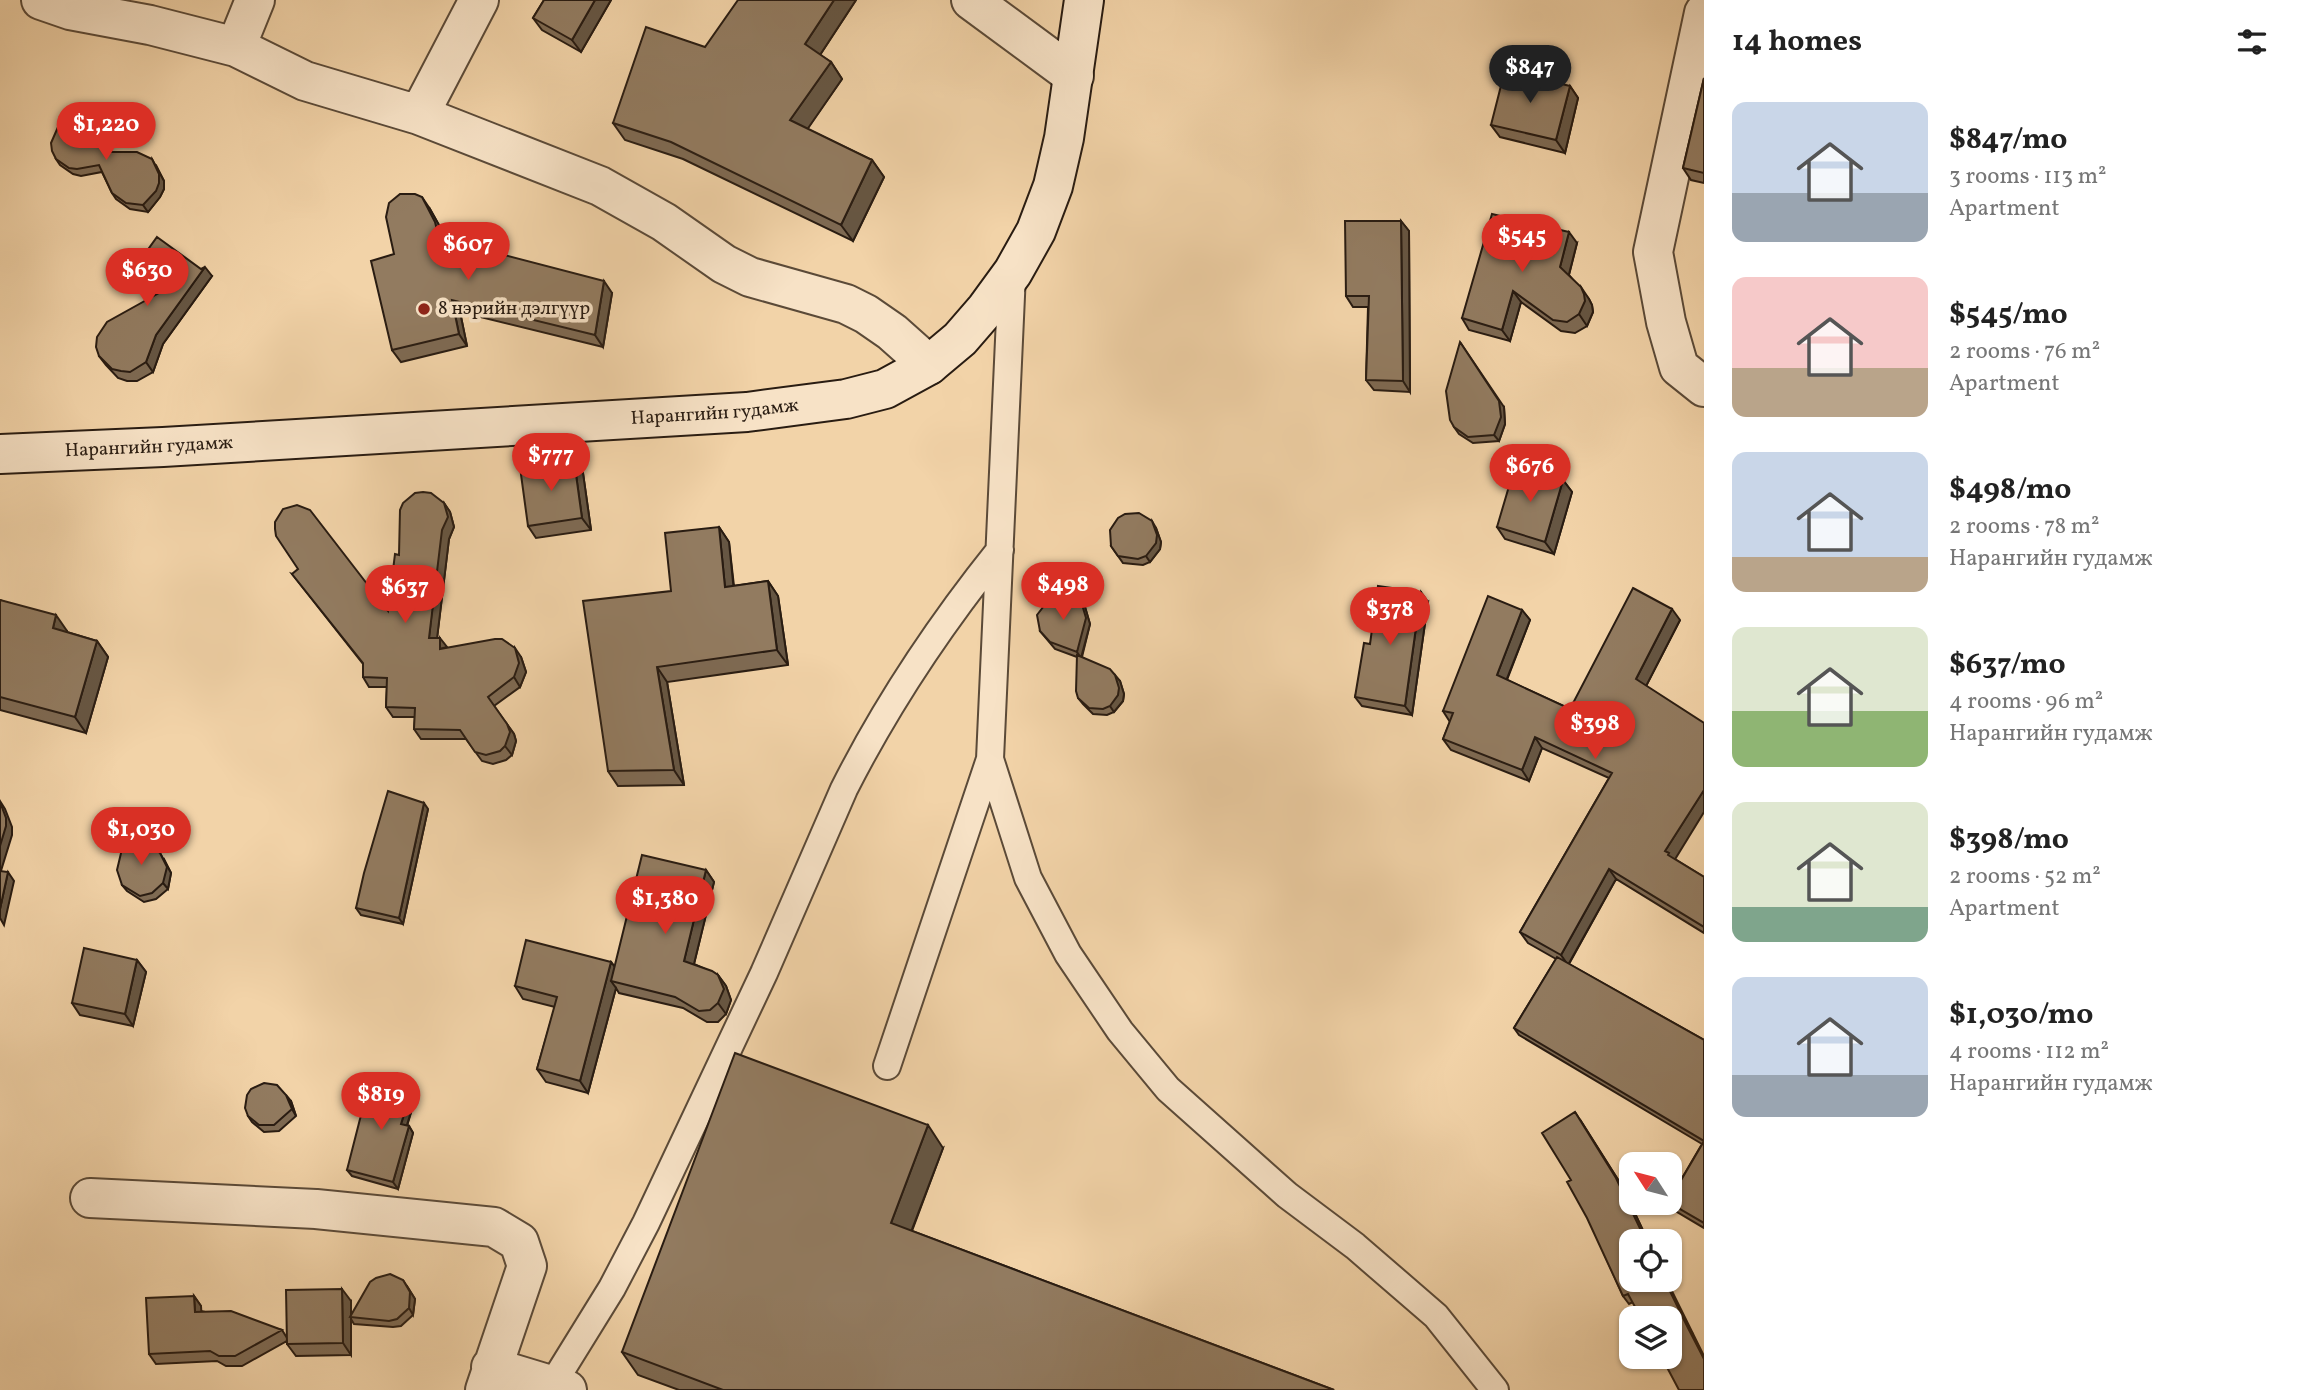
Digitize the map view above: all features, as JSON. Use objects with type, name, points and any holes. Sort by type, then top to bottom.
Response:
[{"type":"street","points":[[41,0],[70,10],[150,25],[236,47],[305,80],[419,115],[600,186],[664,222],[724,264],[750,277],[846,304],[866,314],[892,332],[929,365]]},
{"type":"street","points":[[236,47],[255,0]]},
{"type":"street","points":[[419,115],[479,0]]},
{"type":"street","points":[[971,0],[1074,76]]},
{"type":"street","name":"Нарангийн гудамж","points":[[0,454],[747,412],[846,399],[885,388],[929,365],[960,339],[1013,272],[1036,231],[1053,186],[1064,138],[1084,0]]},
{"type":"street","points":[[1704,13],[1653,252],[1679,367],[1704,387]]},
{"type":"street","points":[[90,1198],[316,1209],[495,1227],[519,1242],[527,1266],[488,1379],[559,1387]]},
{"type":"lane","points":[[887,1066],[990,759],[1013,272]]},
{"type":"lane","points":[[559,1387],[646,1223],[741,1024],[834,810],[864,749],[919,657],[1000,550]]},
{"type":"lane","points":[[990,759],[1028,878],[1068,954],[1120,1031],[1168,1089],[1287,1195],[1355,1246],[1436,1316],[1495,1390]]},
{"type":"building","points":[[544,0],[595,0],[572,40],[533,18]]},
{"type":"building","points":[[738,0],[834,0],[805,44],[831,62],[790,120],[872,160],[841,225],[671,142],[613,123],[646,27],[705,47]]},
{"type":"building","points":[[1505,70],[1570,86],[1556,140],[1491,125]]},
{"type":"building","points":[[1704,78],[1704,173],[1683,168]]},
{"type":"building","points":[[73,119],[81,119],[95,127],[112,152],[137,152],[152,159],[159,174],[159,183],[156,191],[143,205],[126,203],[112,193],[99,165],[69,168],[56,159],[51,143],[58,127]]},
{"type":"building","points":[[400,194],[422,197],[435,222],[439,238],[604,281],[595,335],[452,300],[459,334],[392,350],[371,261],[394,254],[386,217],[389,203]]},
{"type":"building","points":[[1492,214],[1569,232],[1560,267],[1581,287],[1584,294],[1585,301],[1579,314],[1567,322],[1553,320],[1513,291],[1502,330],[1462,318]]},
{"type":"building","points":[[1345,221],[1401,221],[1403,381],[1366,380],[1369,296],[1346,296]]},
{"type":"building","points":[[157,237],[201,269],[205,267],[156,335],[146,362],[130,372],[112,369],[99,356],[97,337],[107,322],[159,293],[131,273]]},
{"type":"building","points":[[1460,342],[1499,401],[1501,417],[1494,435],[1468,437],[1454,427],[1450,420],[1446,391]]},
{"type":"building","points":[[574,460],[582,518],[528,526],[520,467]]},
{"type":"building","points":[[1515,466],[1563,480],[1545,542],[1497,527]]},
{"type":"building","points":[[415,493],[431,493],[444,503],[448,517],[442,530],[429,638],[440,638],[440,649],[502,639],[515,648],[519,663],[514,677],[488,697],[510,732],[500,751],[486,755],[475,752],[460,730],[414,729],[415,708],[386,707],[387,678],[363,677],[363,663],[292,574],[298,569],[276,536],[275,522],[283,509],[297,505],[310,510],[388,611],[395,554],[399,555],[400,510],[403,503]]},
{"type":"building","points":[[1139,513],[1152,521],[1157,535],[1156,543],[1146,556],[1138,559],[1118,556],[1111,546],[1110,530],[1118,518],[1125,514]]},
{"type":"building","points":[[719,527],[725,587],[768,581],[777,650],[657,667],[674,770],[608,771],[583,601],[671,591],[665,533]]},
{"type":"building","points":[[1378,586],[1421,592],[1405,706],[1355,697],[1364,643],[1370,644]]},
{"type":"building","points":[[1633,588],[1672,609],[1636,679],[1704,723],[1704,790],[1665,851],[1704,877],[1704,927],[1609,869],[1561,955],[1520,932],[1612,773],[1535,737],[1522,770],[1443,739],[1453,713],[1443,711],[1488,596],[1522,610],[1497,675],[1570,709]]},
{"type":"building","points":[[1062,596],[1081,601],[1086,618],[1077,652],[1050,642],[1040,631],[1037,615],[1047,602]]},
{"type":"building","points":[[0,600],[56,615],[53,628],[97,641],[75,717],[0,697]]},
{"type":"building","points":[[1077,655],[1110,669],[1115,675],[1118,695],[1110,706],[1103,709],[1089,708],[1078,698]]},
{"type":"building","points":[[388,791],[424,803],[399,918],[356,908]]},
{"type":"building","points":[[0,802],[6,826],[0,846]]},
{"type":"building","points":[[126,832],[160,853],[167,867],[163,883],[152,893],[140,896],[122,885],[117,870]]},
{"type":"building","points":[[642,855],[706,870],[684,961],[718,975],[724,989],[718,1003],[710,1010],[699,1011],[675,997],[611,981]]},
{"type":"building","points":[[0,871],[8,872],[0,909]]},
{"type":"building","points":[[526,940],[611,962],[580,1081],[537,1069],[557,997],[515,986]]},
{"type":"building","points":[[84,948],[137,960],[125,1014],[72,1003]]},
{"type":"building","points":[[1557,957],[1704,1040],[1704,1141],[1514,1028]]},
{"type":"building","points":[[735,1053],[928,1125],[891,1223],[1334,1390],[723,1390],[622,1352]]},
{"type":"building","points":[[375,1077],[412,1089],[401,1124],[409,1126],[393,1182],[347,1170],[360,1119]]},
{"type":"building","points":[[264,1083],[277,1085],[286,1095],[292,1109],[274,1125],[259,1125],[248,1116],[245,1108],[251,1089]]},
{"type":"building","points":[[1575,1112],[1616,1178],[1619,1184],[1619,1215],[1634,1215],[1640,1229],[1619,1229],[1619,1287],[1567,1182],[1571,1180],[1542,1133]]},
{"type":"building","points":[[1704,1141],[1704,1223],[1682,1210],[1682,1179]]},
{"type":"building","points":[[390,1274],[403,1280],[410,1292],[409,1308],[397,1319],[389,1321],[350,1317],[370,1282]]},
{"type":"building","points":[[342,1289],[343,1343],[287,1344],[286,1290]]},
{"type":"building","points":[[1621,1292],[1670,1292],[1678,1306],[1634,1306],[1628,1294],[1623,1296]]},
{"type":"building","points":[[194,1296],[195,1312],[231,1311],[282,1330],[235,1356],[219,1356],[210,1351],[149,1354],[146,1298]]},
{"type":"building","points":[[1682,1315],[1704,1359],[1704,1390],[1679,1390],[1668,1369],[1682,1369]]},
{"type":"place","name":"8 нэрийн дэлгүүр","points":[[424,309]]}]
